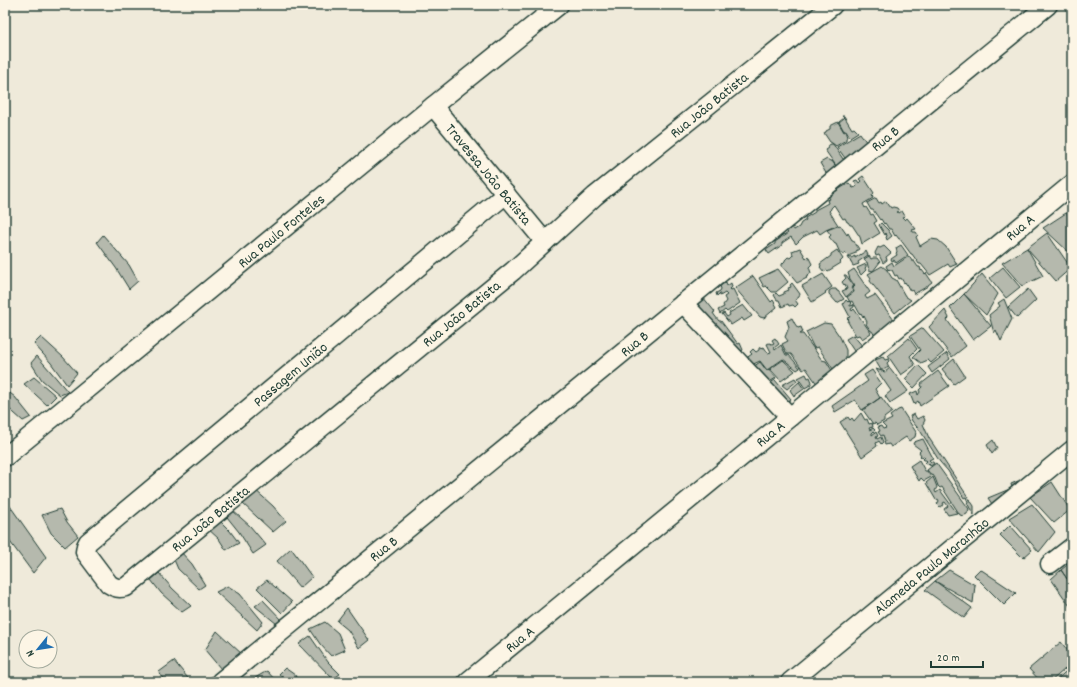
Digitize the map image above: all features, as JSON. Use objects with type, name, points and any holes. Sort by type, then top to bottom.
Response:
[{"type":"street","name":"Rua Paulo Fonteles","points":[[5,457],[559,5]]},
{"type":"street","name":"Rua João Batista","points":[[89,558],[109,584],[120,589],[126,586],[513,271],[595,196],[833,5]]},
{"type":"street","name":"Rua B","points":[[220,682],[1048,5]]},
{"type":"street","name":"Travessa João Batista","points":[[434,106],[545,242]]},
{"type":"street","name":"Rua A","points":[[467,682],[1072,184]]},
{"type":"street","name":"Passagem União","points":[[89,558],[85,552],[88,542],[506,194]]},
{"type":"street","points":[[683,303],[790,417]]},
{"type":"street","name":"Alameda Paulo Maranhão","points":[[790,682],[1072,450]]},
{"type":"street","points":[[1050,564],[1072,547]]},
{"type":"building","points":[[842,116],[844,116],[852,129],[854,128],[858,132],[850,137],[846,130],[844,131],[839,122],[844,118]]},
{"type":"building","points":[[838,122],[844,132],[846,131],[848,137],[836,146],[830,142],[824,133],[830,129],[830,126]]},
{"type":"building","points":[[860,133],[867,143],[853,156],[845,158],[837,147]]},
{"type":"building","points":[[833,144],[843,159],[849,159],[839,170],[825,150],[828,148],[827,146]]},
{"type":"building","points":[[827,159],[832,161],[837,168],[827,175],[820,163]]},
{"type":"building","points":[[863,176],[874,193],[872,195],[873,198],[863,204],[871,215],[873,214],[877,221],[874,223],[880,233],[862,244],[860,237],[852,225],[847,222],[845,218],[843,219],[834,205],[829,211],[838,225],[820,234],[817,230],[803,237],[796,244],[791,237],[769,254],[766,250],[788,233],[786,231],[793,227],[794,230],[799,227],[801,223],[806,220],[805,218],[815,212],[815,210],[828,203],[827,200],[830,199],[828,196],[849,183],[853,188],[856,187],[857,186],[854,181],[857,180],[859,183],[861,181],[859,179]]},
{"type":"building","points":[[876,198],[879,203],[881,202],[882,204],[886,201],[891,208],[897,208],[899,211],[897,212],[899,213],[902,211],[905,216],[902,217],[905,220],[907,218],[916,229],[912,230],[918,235],[916,237],[920,246],[931,239],[938,240],[946,247],[957,264],[950,267],[948,264],[930,275],[921,264],[919,264],[900,239],[896,235],[895,236],[891,229],[889,229],[885,223],[884,224],[881,219],[880,220],[873,210],[871,210],[867,203]]},
{"type":"building","points":[[1066,213],[1072,219],[1072,255],[1043,228]]},
{"type":"building","points":[[881,223],[892,236],[887,240],[886,233],[885,235],[879,225]]},
{"type":"building","points":[[840,225],[847,235],[848,233],[859,249],[856,253],[848,256],[846,253],[843,255],[840,253],[836,244],[829,237],[831,235],[827,230]]},
{"type":"building","points":[[1047,233],[1071,268],[1056,281],[1027,248]]},
{"type":"building","points":[[103,235],[129,265],[138,281],[129,289],[97,242]]},
{"type":"building","points":[[901,245],[908,255],[896,263],[891,259],[897,255],[896,248]]},
{"type":"building","points":[[884,246],[891,253],[886,257],[887,260],[883,263],[879,255],[876,256],[875,253],[878,247],[880,248]]},
{"type":"building","points":[[800,248],[806,258],[808,256],[812,264],[809,267],[811,273],[808,275],[809,276],[797,283],[782,267],[782,264],[788,257],[790,258],[793,255],[792,251]]},
{"type":"building","points":[[1027,248],[1043,276],[1022,286],[1002,263]]},
{"type":"building","points":[[837,250],[843,259],[840,262],[841,263],[824,272],[820,267],[820,264]]},
{"type":"building","points":[[866,251],[868,255],[858,262],[859,264],[853,266],[848,257],[851,258],[855,256],[855,258]]},
{"type":"building","points":[[869,256],[871,259],[877,258],[880,262],[873,271],[869,270],[867,262],[864,259]]},
{"type":"building","points":[[909,256],[918,267],[920,267],[921,271],[922,270],[925,274],[926,273],[932,282],[914,294],[912,290],[910,291],[901,278],[899,279],[897,275],[895,276],[892,270],[888,270],[886,266],[892,262],[894,266]]},
{"type":"building","points":[[866,264],[866,270],[861,275],[857,268]]},
{"type":"building","points":[[882,266],[887,270],[892,278],[896,280],[905,296],[911,300],[895,313],[870,281],[871,278],[868,274]]},
{"type":"building","points":[[1003,267],[1020,287],[1006,298],[990,278]]},
{"type":"building","points":[[778,269],[788,282],[776,292],[772,292],[766,286],[764,287],[759,278]]},
{"type":"building","points":[[854,269],[870,292],[865,296],[867,299],[875,295],[894,320],[875,336],[866,324],[867,322],[864,316],[863,317],[861,313],[860,314],[852,301],[850,302],[847,297],[854,292],[853,288],[855,286],[848,273]]},
{"type":"building","points":[[823,274],[832,287],[812,302],[802,286]]},
{"type":"building","points":[[982,274],[998,294],[986,315],[964,294]]},
{"type":"building","points":[[844,275],[846,275],[854,286],[851,288],[853,291],[846,297],[842,291],[847,289],[845,284],[844,285],[842,282],[846,278]]},
{"type":"building","points":[[753,276],[771,302],[773,300],[777,307],[764,318],[760,317],[735,288]]},
{"type":"building","points":[[726,282],[727,286],[731,283],[732,287],[730,289],[733,289],[740,303],[727,312],[725,310],[720,314],[718,310],[724,307],[723,305],[726,301],[724,297],[727,295],[725,293],[720,296],[720,293],[717,296],[716,293],[720,291],[720,286]]},
{"type":"building","points":[[792,283],[800,294],[795,300],[798,304],[795,307],[793,305],[789,306],[788,304],[782,307],[779,300],[777,300],[774,295],[776,293],[779,296],[784,294],[784,292],[789,290],[788,288],[791,287],[790,285]]},
{"type":"building","points":[[836,289],[844,299],[837,303],[829,294],[829,291]]},
{"type":"building","points":[[1028,289],[1036,300],[1017,318],[1008,307]]},
{"type":"building","points":[[964,294],[991,326],[973,340],[950,308]]},
{"type":"building","points":[[703,297],[715,312],[713,313],[719,321],[721,321],[738,344],[740,343],[743,350],[735,356],[690,309]]},
{"type":"building","points":[[1004,299],[1012,319],[1001,341],[996,330],[994,333],[989,315],[1000,306],[998,303]]},
{"type":"building","points":[[846,300],[851,303],[850,306],[854,305],[851,309],[852,311],[854,309],[871,333],[862,339],[859,335],[856,336],[848,322],[849,320],[847,318],[850,317],[843,304]]},
{"type":"building","points":[[743,305],[752,316],[744,321],[742,318],[731,325],[722,314],[724,313],[727,317],[730,315],[729,313]]},
{"type":"building","points":[[945,310],[949,318],[947,320],[966,346],[952,357],[929,327]]},
{"type":"building","points":[[792,318],[798,328],[801,327],[803,332],[800,334],[803,334],[822,360],[826,361],[833,372],[817,384],[806,368],[803,370],[791,354],[787,354],[782,344],[788,341],[785,337],[789,327],[787,321]]},
{"type":"building","points":[[824,323],[831,324],[840,337],[846,350],[846,361],[833,369],[818,347],[814,348],[806,332]]},
{"type":"building","points":[[923,328],[944,352],[931,363],[928,360],[921,363],[913,357],[920,350],[910,336]]},
{"type":"building","points":[[853,335],[864,348],[856,354],[846,339]]},
{"type":"building","points":[[41,337],[63,357],[77,373],[67,385],[51,363],[34,344]]},
{"type":"building","points":[[775,338],[779,344],[774,348],[775,350],[781,345],[786,355],[789,355],[800,368],[797,370],[783,359],[767,370],[760,361],[749,366],[745,359],[752,354],[750,352],[753,349],[756,352],[759,348],[764,347],[768,353],[771,352],[767,344],[774,343],[772,340]]},
{"type":"building","points":[[909,338],[917,349],[910,356],[915,365],[901,375],[888,356]]},
{"type":"building","points":[[947,353],[950,359],[932,373],[928,367]]},
{"type":"building","points":[[37,356],[68,392],[60,395],[42,380],[31,363]]},
{"type":"building","points":[[883,357],[885,360],[888,359],[889,361],[887,363],[889,367],[881,370],[875,360]]},
{"type":"building","points":[[954,359],[965,376],[954,384],[942,369]]},
{"type":"building","points":[[783,360],[795,371],[781,381],[770,369]]},
{"type":"building","points":[[760,362],[767,371],[769,369],[776,378],[763,386],[753,367]]},
{"type":"building","points":[[918,365],[927,374],[914,388],[905,379]]},
{"type":"building","points":[[890,368],[908,391],[890,403],[885,396],[891,391],[876,369],[885,372]]},
{"type":"building","points":[[872,370],[881,383],[875,389],[880,398],[862,410],[855,400],[835,412],[832,406],[868,381],[864,375]]},
{"type":"building","points":[[938,371],[949,386],[920,406],[918,401],[914,404],[910,394],[917,391],[918,395],[920,392],[919,390],[922,387],[921,384]]},
{"type":"building","points":[[806,374],[808,378],[810,377],[812,382],[805,388],[798,378]]},
{"type":"building","points":[[34,377],[56,396],[47,405],[24,384]]},
{"type":"building","points":[[795,378],[797,381],[787,389],[782,385]]},
{"type":"building","points":[[775,380],[791,399],[787,402],[764,387]]},
{"type":"building","points":[[799,382],[804,389],[794,396],[790,390]]},
{"type":"building","points":[[5,390],[15,397],[31,417],[23,421],[5,405]]},
{"type":"building","points":[[881,397],[892,412],[884,418],[884,421],[877,425],[875,423],[873,424],[863,410]]},
{"type":"building","points":[[901,409],[916,432],[915,437],[909,441],[906,437],[891,447],[889,444],[885,445],[883,435],[881,436],[878,432],[880,431],[878,427],[881,426],[883,429],[886,428],[882,424],[892,419],[890,416]]},
{"type":"building","points":[[861,413],[865,420],[867,419],[869,424],[872,423],[873,427],[869,428],[870,430],[873,428],[875,430],[872,435],[876,432],[878,436],[876,437],[877,439],[881,437],[883,442],[881,444],[879,441],[876,443],[877,446],[862,457],[840,422],[848,417],[850,420],[852,418],[854,421]]},
{"type":"building","points":[[914,414],[917,419],[923,416],[925,420],[923,424],[929,438],[974,506],[974,515],[967,503],[966,497],[964,498],[948,471],[940,462],[921,432],[912,421],[910,416]]},
{"type":"building","points":[[923,439],[933,458],[929,460],[934,464],[930,466],[929,463],[927,465],[925,463],[927,461],[923,459],[925,457],[924,456],[920,456],[921,455],[919,452],[921,450],[913,444],[914,442]]},
{"type":"building","points":[[993,440],[997,448],[992,454],[987,445]]},
{"type":"building","points":[[919,460],[925,471],[927,471],[931,477],[924,481],[921,478],[919,481],[910,466]]},
{"type":"building","points":[[936,463],[969,509],[967,514],[963,516],[960,515],[942,487],[940,488],[938,486],[933,475],[932,476],[927,470]]},
{"type":"building","points":[[933,477],[937,487],[935,491],[936,493],[940,490],[957,513],[948,515],[944,509],[948,506],[945,502],[943,503],[944,505],[940,507],[937,504],[939,501],[938,499],[936,500],[926,483]]},
{"type":"building","points":[[1018,481],[1019,485],[994,507],[988,498],[1012,488],[1011,484]]},
{"type":"building","points":[[1052,482],[1070,510],[1054,523],[1030,497]]},
{"type":"building","points":[[253,488],[273,506],[286,521],[273,532],[242,503]]},
{"type":"building","points":[[5,499],[46,557],[33,573],[5,535]]},
{"type":"building","points":[[1032,504],[1055,532],[1039,552],[1009,518]]},
{"type":"building","points":[[60,509],[67,522],[78,536],[65,547],[51,533],[42,515]]},
{"type":"building","points":[[232,510],[250,526],[266,545],[253,554],[227,517]]},
{"type":"building","points":[[219,520],[239,543],[226,550],[219,539],[207,528]]},
{"type":"building","points":[[1010,525],[1032,550],[1023,558],[1000,535]]},
{"type":"building","points":[[291,548],[312,577],[300,588],[277,561]]},
{"type":"building","points":[[180,551],[192,564],[205,585],[199,589],[178,569],[172,555]]},
{"type":"building","points":[[1072,561],[1072,586],[1061,570]]},
{"type":"building","points":[[980,569],[1016,593],[1004,605],[974,575]]},
{"type":"building","points":[[949,570],[975,585],[973,603],[935,581]]},
{"type":"building","points":[[1061,570],[1072,586],[1072,609],[1051,579]]},
{"type":"building","points":[[159,573],[191,606],[182,612],[161,593],[151,580]]},
{"type":"building","points":[[267,580],[292,602],[282,613],[257,588]]},
{"type":"building","points":[[935,581],[972,608],[964,618],[925,590]]},
{"type":"building","points":[[228,586],[240,594],[263,622],[257,630],[216,592]]},
{"type":"building","points":[[263,600],[283,621],[277,624],[255,606]]},
{"type":"building","points":[[347,608],[369,640],[359,648],[348,630],[337,621]]},
{"type":"building","points":[[325,622],[338,633],[345,650],[331,656],[320,644],[310,629]]},
{"type":"building","points":[[217,631],[243,655],[221,669],[205,650]]},
{"type":"building","points":[[310,636],[328,662],[340,674],[333,679],[299,644]]},
{"type":"building","points":[[1061,642],[1072,656],[1072,663],[1050,682],[1041,682],[1029,669]]},
{"type":"building","points":[[174,661],[191,682],[165,682],[159,672]]},
{"type":"building","points":[[1072,666],[1072,682],[1054,682]]},
{"type":"building","points":[[285,668],[295,675],[298,682],[286,682],[279,674]]},
{"type":"building","points":[[267,671],[277,682],[257,682],[255,678]]}]
